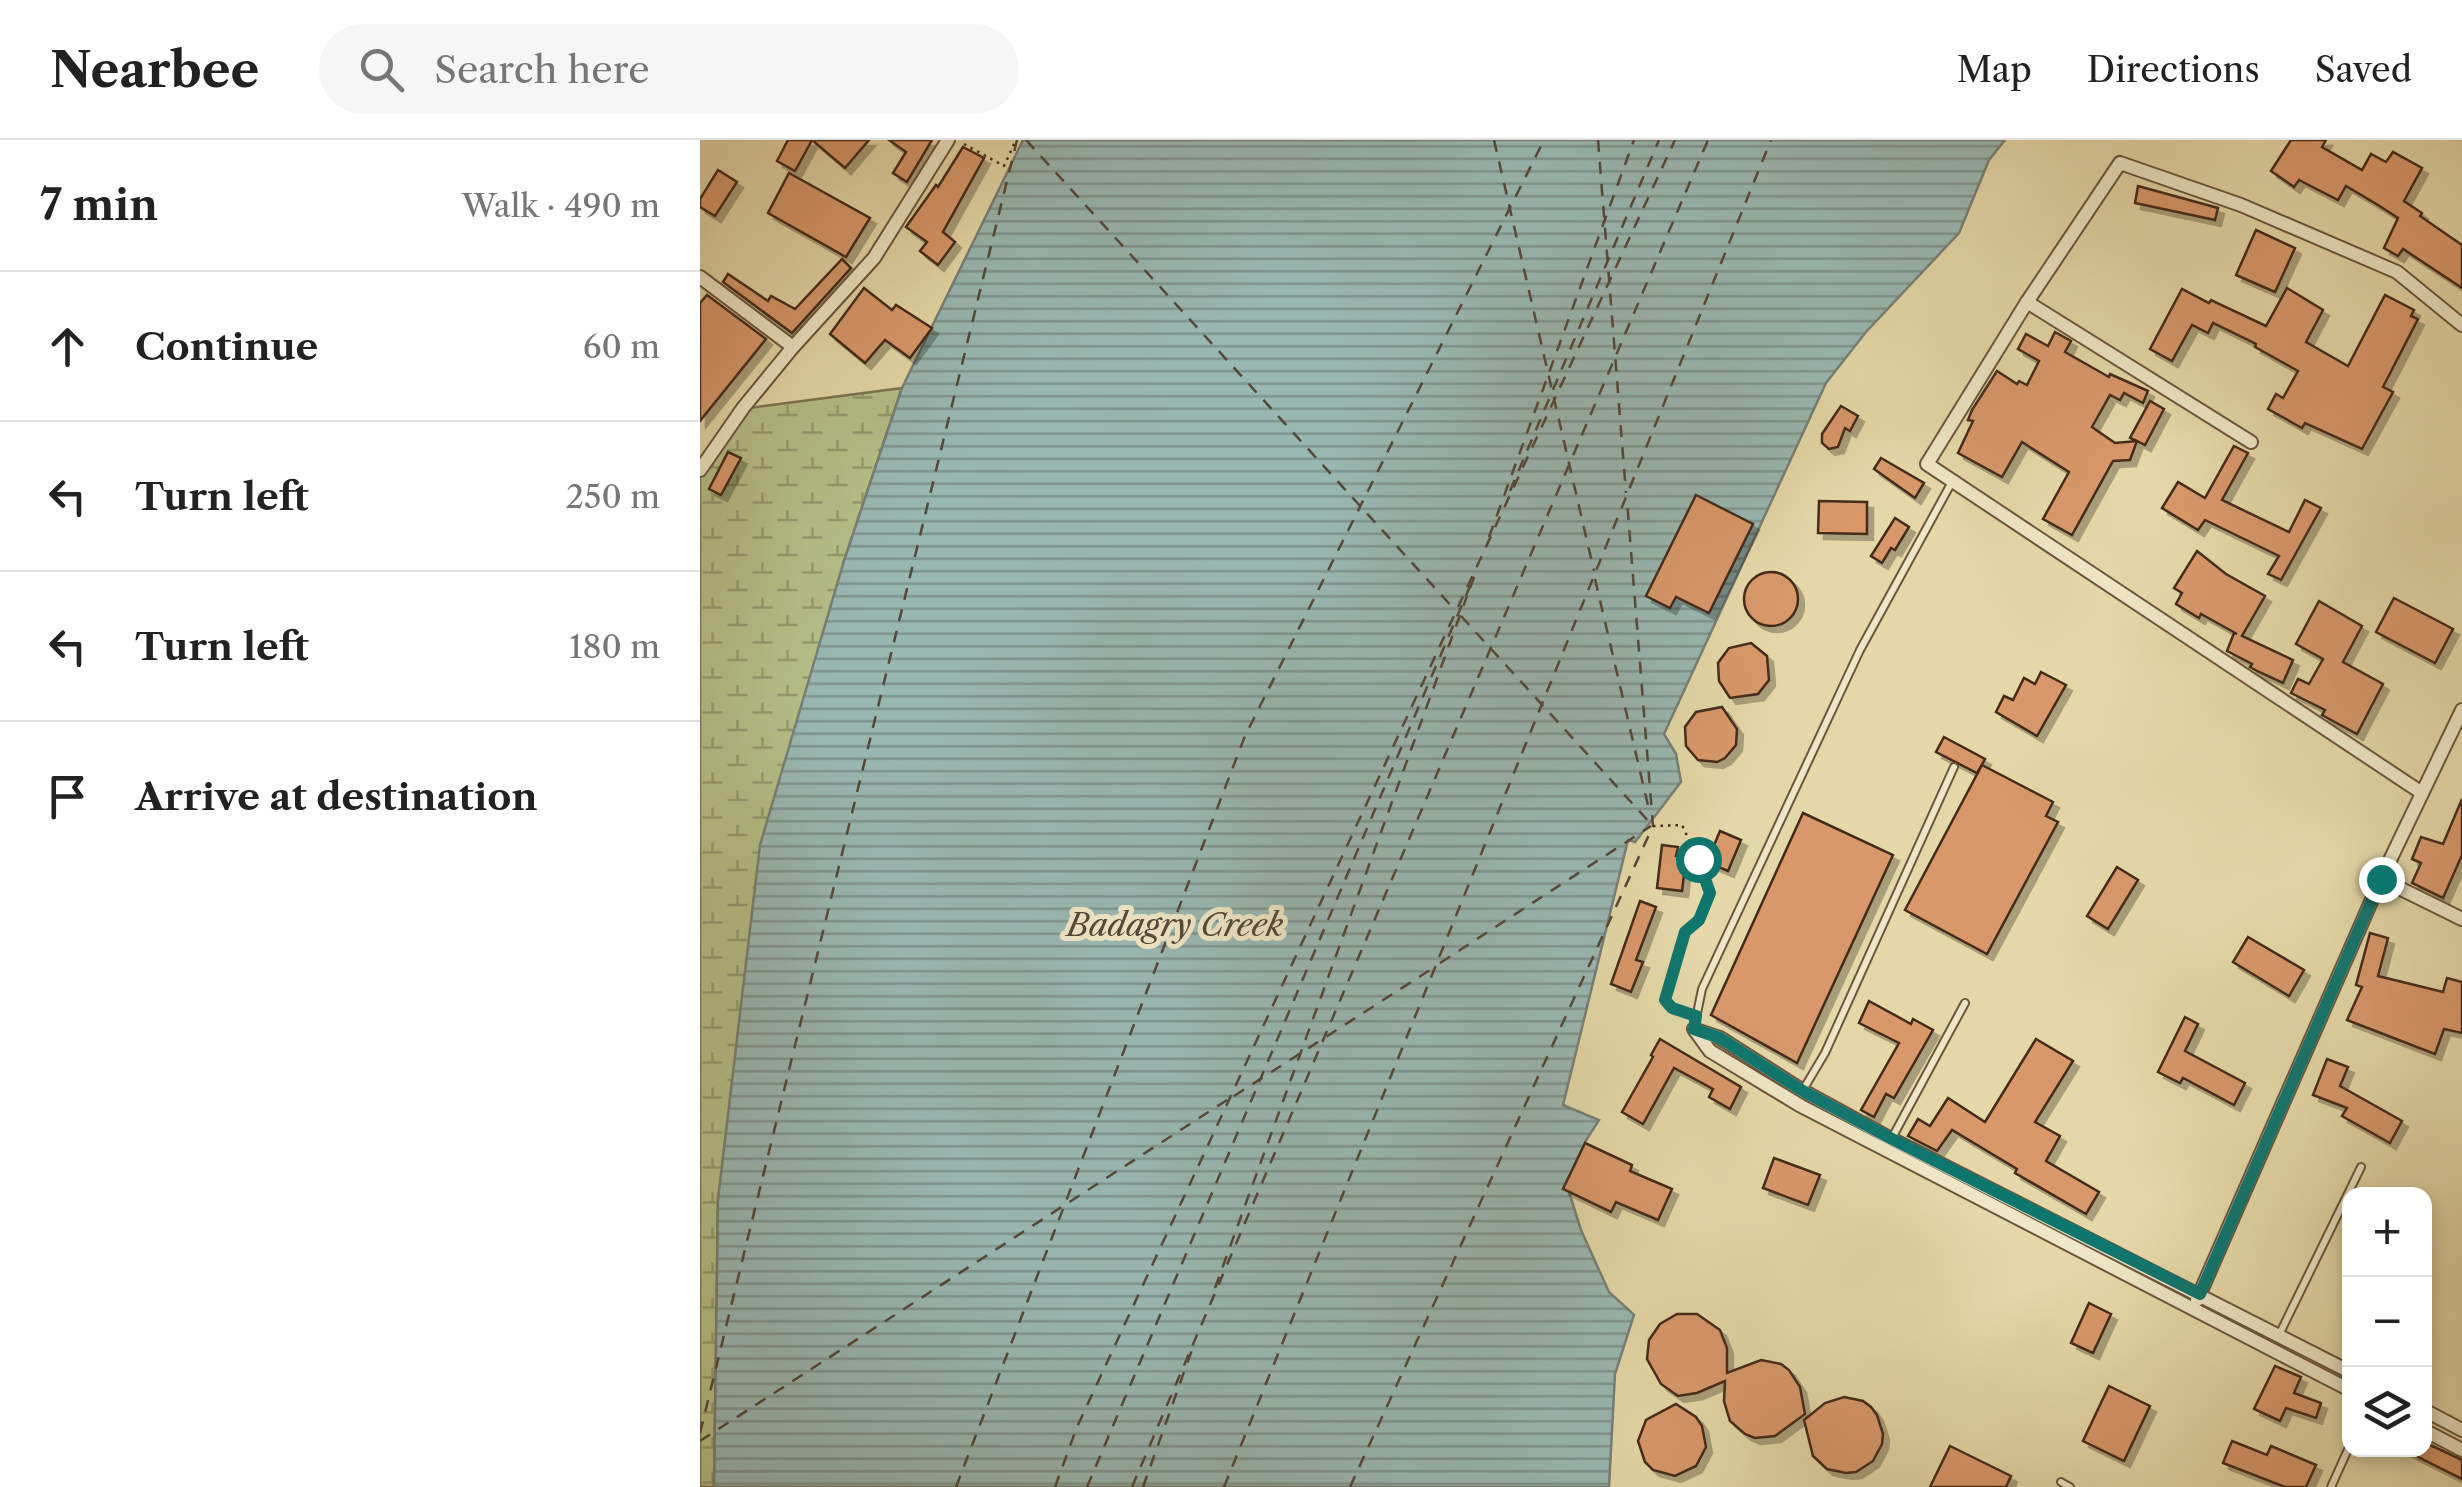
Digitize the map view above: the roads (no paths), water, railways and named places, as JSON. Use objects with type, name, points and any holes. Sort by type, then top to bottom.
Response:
[{"type":"street","points":[[700,470],[743,408],[793,347],[874,258],[948,140]]},
{"type":"street","points":[[2422,794],[1927,464],[2120,163],[2241,205],[2397,272],[2462,325]]},
{"type":"street","points":[[700,277],[793,347]]},
{"type":"street","points":[[2028,302],[2251,442]]},
{"type":"street","points":[[2196,1301],[2381,879],[2462,710]]},
{"type":"street","points":[[2381,879],[2462,919]]},
{"type":"street","points":[[1695,1022],[1803,1091],[2196,1301],[2342,1385]]},
{"type":"street","points":[[1695,1022],[1710,1051],[1801,1106],[2196,1301],[2342,1368]]},
{"type":"street","points":[[2432,1414],[2462,1430]]},
{"type":"street","points":[[2432,1434],[2462,1450]]},
{"type":"lane","points":[[1695,1022],[1702,989],[1860,650],[1952,480]]},
{"type":"lane","points":[[1803,1091],[1825,1052],[1954,767]]},
{"type":"lane","points":[[1892,1139],[1965,1003]]},
{"type":"lane","points":[[2279,1336],[2361,1167]]},
{"type":"lane","points":[[2331,1487],[2345,1457]]},
{"type":"lane","points":[[2061,1482],[2070,1487]]},
{"type":"water","name":"Badagry Creek","points":[[1023,140],[2005,140],[1989,160],[1959,233],[1866,332],[1826,383],[1664,734],[1676,754],[1681,782],[1635,842],[1628,840],[1563,1105],[1599,1120],[1585,1142],[1569,1192],[1609,1292],[1634,1315],[1615,1374],[1609,1487],[714,1487],[718,1199],[760,845],[844,561],[902,388]]}]
